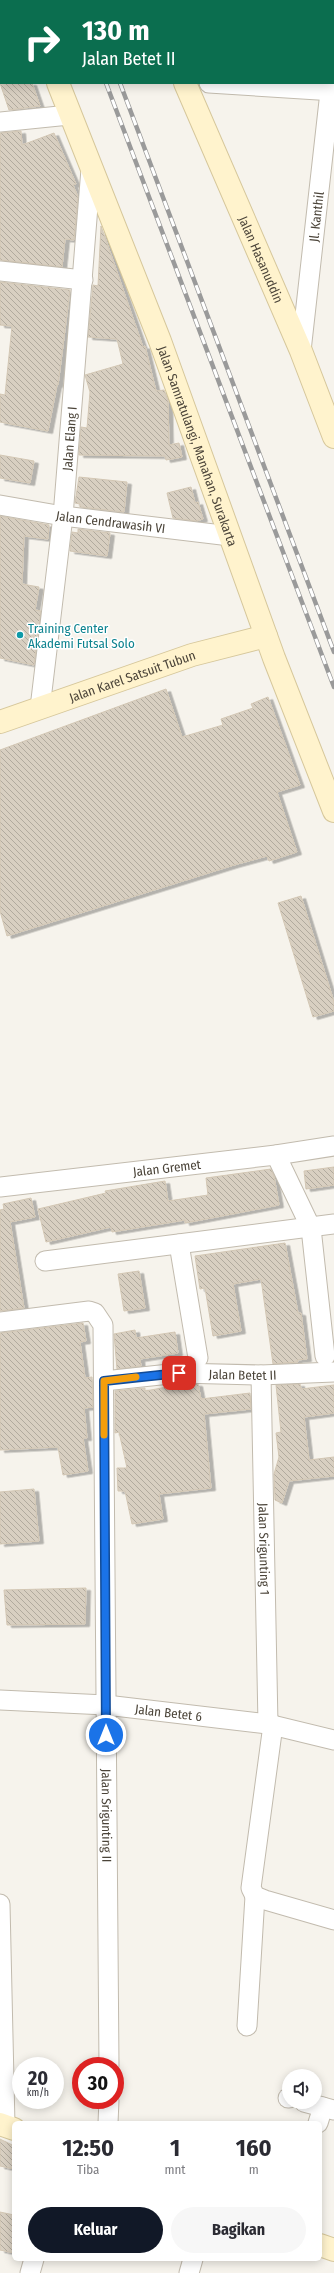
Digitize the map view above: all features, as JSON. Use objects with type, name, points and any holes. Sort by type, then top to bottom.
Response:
[{"type":"main road","name":"Jalan Samratulangi, Manahan, Surakarta","points":[[58,84],[160,341],[266,636],[334,811]]},
{"type":"main road","name":"Jalan Hasanuddin","points":[[185,84],[301,352],[334,437]]},
{"type":"main road","name":"Jalan Karel Satsuit Tubun","points":[[2,720],[192,655],[266,636]]},
{"type":"main road","points":[[322,2246],[334,2250]]},
{"type":"street","points":[[230,84],[332,89]]},
{"type":"street","name":"Jl. Kanthil","points":[[301,352],[332,89]]},
{"type":"street","points":[[0,122],[69,114]]},
{"type":"street","name":"Jalan Elang I","points":[[40,708],[63,516],[91,169]]},
{"type":"street","points":[[0,271],[83,280]]},
{"type":"street","name":"Jalan Cendrawasih VI","points":[[0,505],[63,516],[222,535]]},
{"type":"street","name":"Jalan Gremet","points":[[0,1187],[276,1155],[334,1146]]},
{"type":"street","points":[[276,1155],[311,1228],[324,1356]]},
{"type":"street","points":[[45,1261],[334,1224]]},
{"type":"street","points":[[178,1244],[198,1358]]},
{"type":"street","name":"Jalan Srigunting II","points":[[0,1322],[89,1311],[95,1313],[103,1325],[110,2057]]},
{"type":"street","name":"Jalan Betet II","points":[[104,1381],[179,1373],[261,1375],[334,1372]]},
{"type":"street","name":"Jalan Srigunting 1","points":[[247,2026],[255,1896],[251,1888],[270,1725],[261,1375]]},
{"type":"street","name":"Jalan Betet 6","points":[[0,1700],[106,1705],[270,1725],[334,1740]]},
{"type":"street","points":[[255,1896],[334,1920]]},
{"type":"street","points":[[0,1904],[6,2126]]},
{"type":"street","points":[[108,2121],[109,2109]]},
{"type":"street","points":[[30,2273],[33,2261]]},
{"type":"street","points":[[188,2273],[192,2261]]},
{"type":"building","points":[[0,84],[32,84],[40,106],[9,110]]},
{"type":"building","points":[[21,131],[22,145],[54,133],[76,184],[73,185],[78,197],[74,240],[65,239],[62,267],[0,260],[0,133]]},
{"type":"building","points":[[101,226],[143,347],[145,346],[156,391],[164,390],[168,401],[169,445],[179,443],[182,457],[166,460],[165,456],[79,455],[81,427],[87,428],[90,392],[85,375],[123,364],[117,339],[88,337],[93,285],[98,286]]},
{"type":"building","points":[[0,282],[70,290],[58,385],[48,431],[0,422],[0,394],[5,395],[12,326],[0,325]]},
{"type":"building","points":[[0,455],[34,461],[30,483],[0,478]]},
{"type":"building","points":[[79,477],[127,482],[124,512],[80,507],[80,504],[75,503]]},
{"type":"building","points":[[191,487],[195,503],[198,502],[203,519],[196,521],[173,518],[167,493]]},
{"type":"building","points":[[0,516],[49,525],[48,539],[24,536],[22,584],[39,587],[35,610],[41,611],[34,665],[0,658]]},
{"type":"building","points":[[78,529],[110,533],[107,556],[70,551],[72,532],[78,533]]},
{"type":"building","points":[[166,689],[182,737],[223,725],[221,719],[253,708],[251,704],[268,697],[300,785],[277,792],[297,852],[269,861],[267,856],[234,865],[7,936],[0,911],[0,750]]},
{"type":"building","points":[[301,896],[334,1002],[334,1011],[313,1017],[278,903]]},
{"type":"building","points":[[334,1167],[334,1185],[306,1189],[304,1171]]},
{"type":"building","points":[[271,1169],[274,1176],[279,1205],[185,1223],[185,1220],[112,1232],[111,1227],[46,1242],[38,1209],[106,1193],[105,1191],[165,1181],[168,1201],[208,1195],[206,1178]]},
{"type":"building","points":[[31,1198],[35,1217],[10,1222],[24,1308],[0,1311],[0,1210],[4,1209],[3,1204]]},
{"type":"building","points":[[285,1243],[298,1313],[301,1313],[307,1359],[297,1360],[298,1362],[273,1364],[261,1279],[233,1284],[241,1331],[213,1336],[205,1288],[200,1289],[195,1256]]},
{"type":"building","points":[[139,1271],[145,1308],[124,1311],[118,1274]]},
{"type":"building","points":[[83,1323],[86,1341],[80,1342],[85,1378],[92,1377],[93,1407],[84,1408],[87,1438],[83,1438],[88,1471],[63,1475],[58,1447],[0,1450],[0,1333]]},
{"type":"building","points":[[135,1330],[136,1338],[175,1332],[178,1353],[140,1359],[141,1366],[117,1369],[114,1334]]},
{"type":"building","points":[[184,1384],[198,1384],[201,1399],[250,1393],[251,1409],[204,1414],[211,1488],[159,1494],[163,1519],[132,1524],[125,1491],[118,1491],[117,1468],[127,1468],[119,1432],[115,1433],[115,1391],[145,1388],[145,1391]]},
{"type":"building","points":[[300,1384],[301,1389],[334,1385],[334,1413],[304,1417],[309,1460],[334,1457],[334,1476],[289,1481],[282,1503],[275,1500],[274,1474],[279,1457],[276,1433],[281,1432],[276,1385]]},
{"type":"building","points":[[34,1489],[39,1541],[0,1544],[0,1492]]},
{"type":"building","points":[[86,1588],[85,1624],[7,1625],[4,1590]]},
{"type":"building","points":[[0,2139],[12,2145],[12,2169],[0,2166]]},
{"type":"building","points":[[0,2212],[12,2215],[12,2253],[0,2250]]},
{"type":"railway","points":[[106,84],[334,687]]},
{"type":"railway","points":[[120,84],[334,652]]},
{"type":"slow traffic","points":[[104,1435],[104,1381],[136,1377]]},
{"type":"place","name":"Training Center Akademi Futsal Solo","points":[[20,635]]},
{"type":"route","points":[[106,1735],[104,1381],[179,1373]]}]
